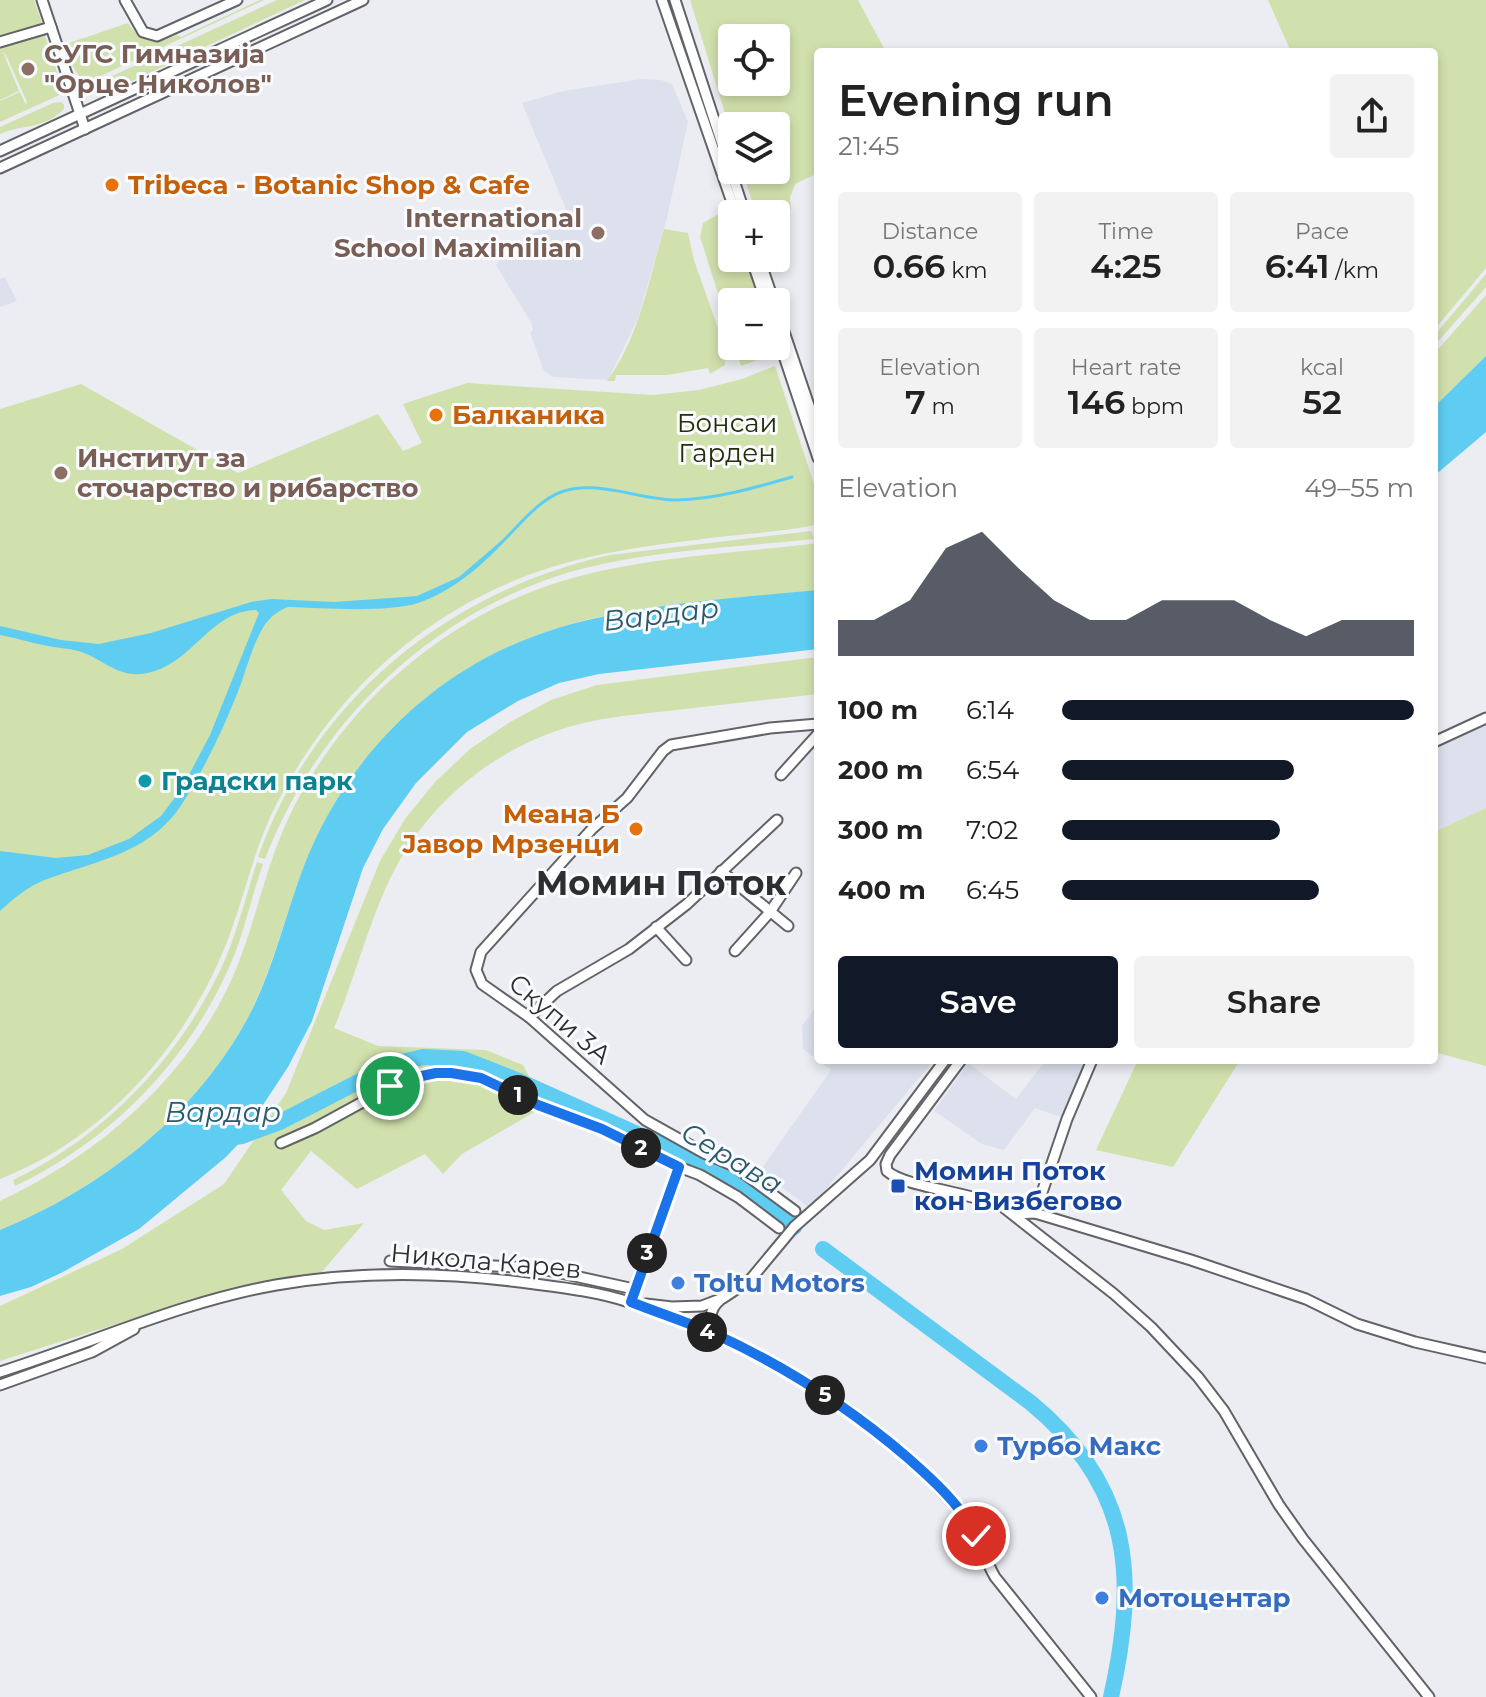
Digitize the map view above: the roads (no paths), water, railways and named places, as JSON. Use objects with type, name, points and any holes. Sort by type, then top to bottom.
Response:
[{"type":"street","points":[[42,0],[85,129]]},
{"type":"street","points":[[125,0],[138,27],[153,36],[160,36],[237,0]]},
{"type":"street","points":[[0,151],[327,0]]},
{"type":"street","points":[[0,168],[363,0]]},
{"type":"street","points":[[662,0],[731,200]]},
{"type":"street","points":[[675,0],[740,200]]},
{"type":"street","points":[[0,42],[51,27]]},
{"type":"street","points":[[789,360],[814,423]]},
{"type":"street","points":[[796,380],[814,444]]},
{"type":"street","points":[[1438,740],[1486,718]]},
{"type":"street","name":"Скупи 3А","points":[[795,1211],[734,1166],[645,1120],[529,1017],[482,984],[476,970],[481,952],[592,829],[632,792],[671,745],[770,728],[814,724]]},
{"type":"street","points":[[781,775],[814,738]]},
{"type":"street","points":[[529,1017],[557,991],[629,949],[687,904],[777,820]]},
{"type":"street","points":[[721,871],[788,926]]},
{"type":"street","points":[[735,951],[770,912],[796,873]]},
{"type":"street","points":[[656,927],[686,960]]},
{"type":"street","points":[[715,1335],[711,1310],[759,1272],[783,1240],[874,1155],[942,1064]]},
{"type":"street","points":[[958,1064],[890,1155],[886,1168],[894,1177],[978,1197],[1015,1214],[1151,1327],[1198,1377],[1224,1411],[1279,1505],[1429,1697]]},
{"type":"street","points":[[1035,1213],[1067,1119],[1090,1064]]},
{"type":"street","points":[[281,1143],[403,1080],[451,1073],[495,1084],[538,1105],[602,1129],[721,1186],[779,1228]]},
{"type":"street","points":[[679,1167],[631,1302],[693,1307],[723,1298]]},
{"type":"street","points":[[1015,1214],[1035,1213],[1191,1260],[1306,1299],[1357,1324],[1415,1342],[1486,1358]]},
{"type":"street","points":[[390,1261],[538,1268],[634,1289]]},
{"type":"street","name":"Никола Карев","points":[[0,1372],[238,1293],[337,1277],[407,1273],[514,1281],[590,1292],[631,1302],[737,1346],[795,1376],[865,1423],[940,1489],[971,1526],[984,1560],[995,1577],[1091,1697]]},
{"type":"street","name":"Никола Карев","points":[[0,1385],[92,1352],[127,1332],[178,1311]]},
{"type":"water","points":[[1486,356],[1486,432],[1438,473],[1438,403]]},
{"type":"water","points":[[501,541],[503,543],[475,570],[441,593],[418,603],[372,609],[288,607],[275,614],[256,642],[205,764],[182,804],[168,821],[136,846],[34,885],[0,911],[0,851],[56,858],[88,855],[129,839],[161,816],[182,788],[210,735],[259,613],[256,610],[239,613],[225,620],[173,662],[141,674],[123,672],[78,651],[0,635],[0,626],[61,640],[99,644],[151,633],[251,602],[271,599],[335,602],[417,596],[459,577]]},
{"type":"water","name":"Вардар","points":[[814,590],[814,649],[599,674],[559,683],[518,701],[467,732],[416,783],[383,829],[363,868],[312,1021],[288,1067],[259,1111],[258,1123],[226,1157],[139,1229],[63,1272],[31,1287],[0,1296],[0,1230],[73,1194],[140,1147],[198,1090],[223,1058],[263,986],[302,871],[319,832],[364,760],[392,729],[423,700],[457,675],[493,654],[532,637],[600,617],[710,600]]},
{"type":"waterway","points":[[500,544],[528,515],[561,492],[604,489],[677,500],[721,495],[792,477]]},
{"type":"waterway","name":"Серава","points":[[228,1138],[280,1122],[393,1064],[423,1057],[463,1059],[702,1163],[737,1183],[794,1227]]},
{"type":"waterway","name":"Серава","points":[[823,1249],[1031,1403],[1065,1434],[1090,1467],[1108,1501],[1119,1536],[1124,1573],[1124,1612],[1111,1697]]},
{"type":"place","name":"СУГС Гимназија \"Орце Николов\"","points":[[28,69]]},
{"type":"place","name":"Tribeca - Botanic Shop & Cafe","points":[[112,185]]},
{"type":"place","name":"International School Maximilian","points":[[598,233]]},
{"type":"place","name":"Балканика","points":[[436,415]]},
{"type":"place","name":"Институт за сточарство и рибарство","points":[[61,473]]},
{"type":"place","name":"Градски парк","points":[[145,781]]},
{"type":"place","name":"Меана Б Јавор Мрзенци","points":[[636,829]]},
{"type":"place","name":"Момин Поток кон Визбегово","points":[[898,1186]]},
{"type":"place","name":"Toltu Motors","points":[[678,1283]]},
{"type":"place","name":"Турбо Макс","points":[[981,1446]]},
{"type":"place","name":"Мотоцентар","points":[[1102,1598]]},
{"type":"district","name":"Момин Поток","points":[[661,883]]},
{"type":"park label","name":"Бонсаи Гарден","points":[[727,438]]}]
